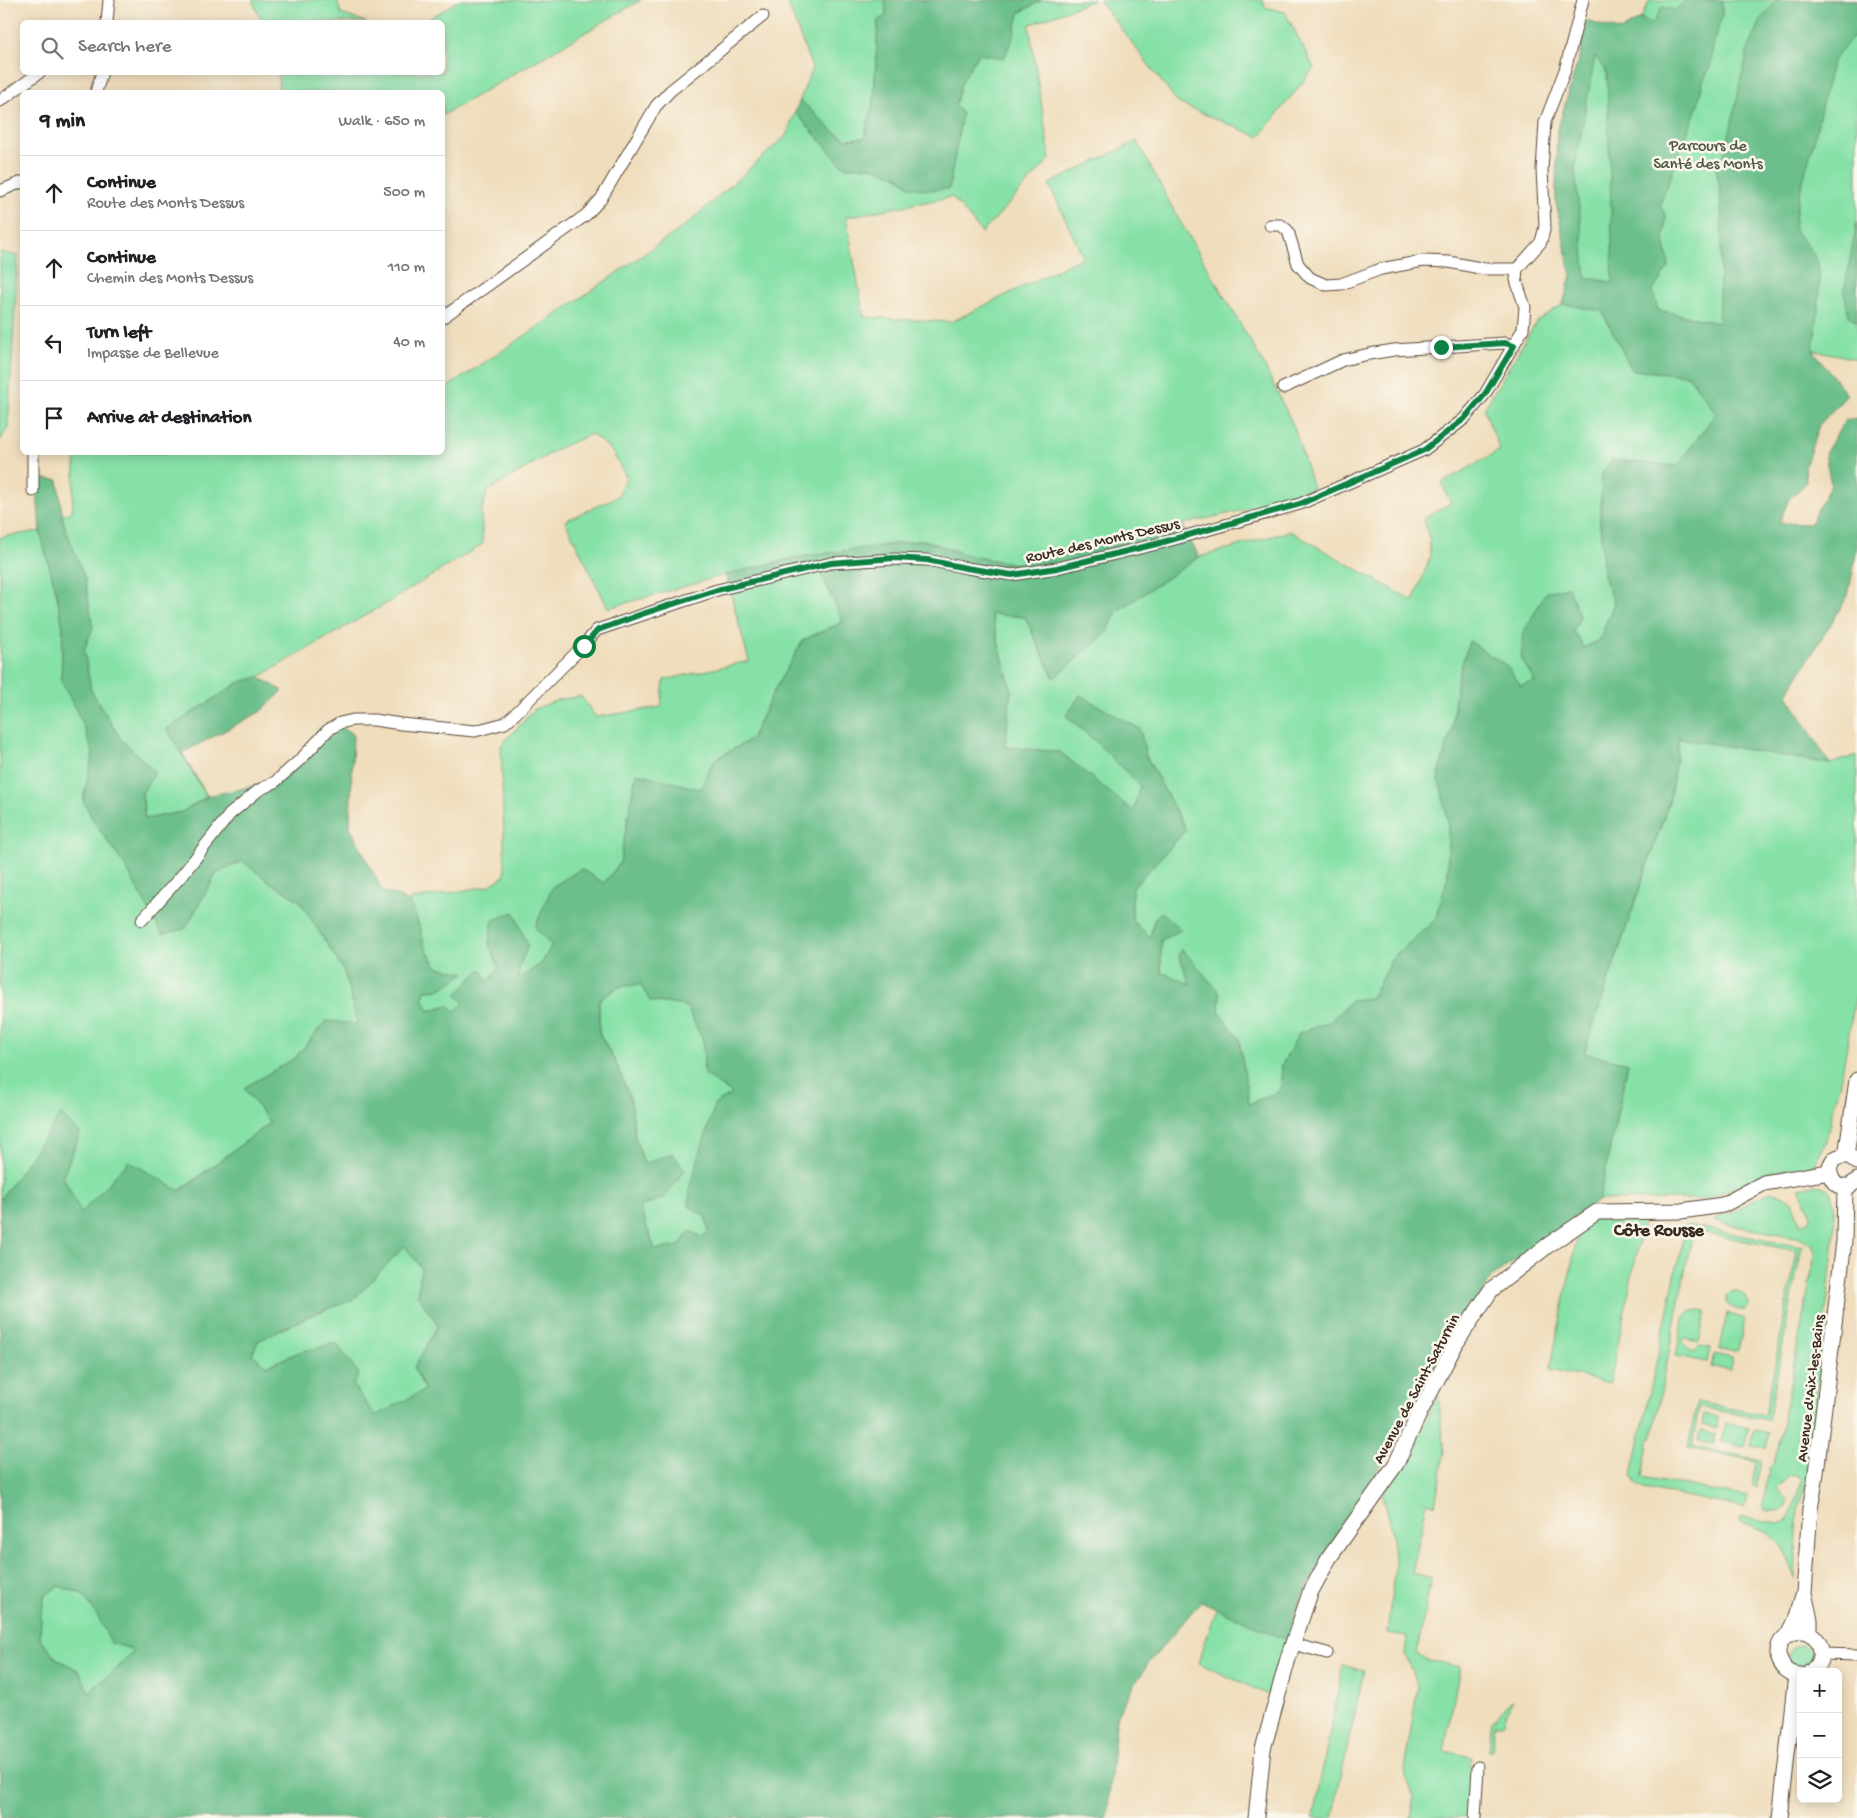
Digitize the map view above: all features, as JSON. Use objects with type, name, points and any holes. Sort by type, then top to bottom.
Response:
[{"type":"main road","points":[[1829,1172],[1835,1159],[1851,1159],[1857,1080]]},
{"type":"main road","name":"Avenue d'Aix-les-Bains","points":[[1797,1673],[1786,1670],[1778,1658],[1780,1644],[1789,1634],[1796,1620],[1804,1593],[1810,1509],[1851,1183],[1837,1184],[1833,1181],[1829,1172]]},
{"type":"main road","name":"Avenue de Saint-Saturnin","points":[[1256,1818],[1263,1749],[1288,1654],[1310,1593],[1329,1558],[1396,1464],[1419,1414],[1456,1344],[1491,1290],[1547,1246],[1597,1212],[1681,1211],[1723,1205],[1764,1183],[1829,1172]]},
{"type":"main road","name":"Avenue d'Aix-les-Bains","points":[[1804,1593],[1810,1620],[1810,1634],[1820,1644],[1822,1654]]},
{"type":"main road","points":[[1789,1634],[1803,1631],[1810,1634]]},
{"type":"main road","points":[[1814,1668],[1818,1666],[1822,1654]]},
{"type":"main road","points":[[1780,1818],[1797,1712]]},
{"type":"street","points":[[107,20],[109,0]]},
{"type":"street","points":[[1270,224],[1281,225],[1288,231],[1298,264],[1310,278],[1326,285],[1341,284],[1381,269],[1423,260],[1449,262],[1485,269],[1517,269],[1541,242],[1544,226],[1542,170],[1545,122],[1565,70],[1583,0]]},
{"type":"street","points":[[445,316],[586,215],[604,194],[656,106],[670,91],[764,16]]},
{"type":"street","points":[[0,101],[36,75]]},
{"type":"street","points":[[97,90],[101,75]]},
{"type":"street","points":[[0,191],[20,183]]},
{"type":"street","name":"Route des Monts Dessus","points":[[142,920],[183,874],[230,814],[259,790],[275,782],[302,758],[328,730],[340,723],[354,720],[374,720],[474,731],[505,723],[598,630],[717,590],[831,563],[894,558],[927,560],[1012,575],[1057,568],[1156,544],[1300,504],[1424,450],[1464,419],[1485,394],[1523,329],[1525,307],[1516,280],[1517,269]]},
{"type":"street","points":[[1283,388],[1343,360],[1369,354],[1394,350],[1505,343],[1514,346]]},
{"type":"street","points":[[32,491],[33,455]]},
{"type":"street","points":[[1293,1644],[1327,1653]]},
{"type":"street","points":[[1822,1654],[1857,1655]]},
{"type":"street","points":[[1475,1818],[1478,1767]]},
{"type":"green space","points":[[252,0],[337,0],[341,14],[360,20],[261,20]]},
{"type":"green space","points":[[459,0],[641,0],[445,114],[445,90],[279,90],[278,75],[445,75],[445,20],[427,20]]},
{"type":"green space","points":[[783,0],[886,0],[886,16],[878,21],[874,101],[864,138],[846,139],[833,131],[800,100],[812,68],[788,4]]},
{"type":"green space","points":[[885,0],[1042,0],[1019,13],[1013,38],[1004,58],[978,54],[962,81],[955,105],[962,114],[949,189],[931,190],[910,187],[898,176],[868,166],[844,167],[795,112],[800,100],[833,131],[846,139],[864,138],[874,101],[878,21],[886,16]]},
{"type":"green space","points":[[1042,0],[1094,0],[1029,25],[1050,159],[982,233],[952,197],[846,217],[864,317],[951,322],[1083,257],[1049,184],[1137,141],[1174,211],[1261,359],[1294,427],[1313,488],[1252,508],[1016,564],[970,556],[923,540],[794,558],[608,608],[565,521],[618,496],[626,477],[611,450],[592,434],[561,447],[488,491],[481,512],[483,544],[392,600],[259,677],[240,682],[167,729],[207,796],[182,812],[145,819],[142,793],[154,772],[120,738],[91,690],[84,650],[92,628],[62,515],[72,511],[76,455],[445,455],[445,389],[686,225],[786,136],[795,112],[844,167],[880,169],[895,175],[910,187],[955,105],[962,81],[978,54],[1013,38],[1019,13]]},
{"type":"green space","points":[[1099,0],[1263,0],[1265,7],[1285,12],[1314,68],[1259,137],[1178,103]]},
{"type":"green space","name":"Parcours de Santé des Monts","points":[[1650,0],[1857,0],[1857,359],[1813,350],[1718,323],[1658,310],[1613,283],[1586,277],[1556,203],[1557,132],[1580,54],[1586,21],[1621,31],[1641,18]]},
{"type":"green space","points":[[1686,0],[1722,0],[1722,16],[1714,42],[1710,67],[1703,81],[1698,105],[1660,205],[1666,216],[1664,239],[1669,266],[1653,291],[1658,310],[1718,323],[1722,225],[1720,189],[1716,169],[1726,150],[1747,53],[1761,20],[1777,0],[1857,0],[1857,35],[1852,38],[1833,61],[1797,203],[1794,229],[1812,253],[1819,268],[1818,304],[1813,350],[1847,395],[1819,425],[1805,467],[1806,483],[1789,499],[1779,523],[1810,524],[1831,484],[1825,454],[1845,420],[1857,418],[1857,549],[1848,596],[1787,694],[1830,764],[1679,738],[1670,798],[1584,1053],[1628,1063],[1599,1200],[1491,1278],[1301,1598],[1288,1641],[1201,1601],[1147,1665],[1117,1714],[1107,1818],[0,1818],[0,1200],[61,1114],[80,1133],[63,1176],[81,1213],[129,1161],[180,1191],[270,1123],[244,1088],[295,1058],[326,1021],[358,1024],[344,971],[300,901],[242,861],[216,874],[185,929],[162,934],[125,866],[93,820],[83,800],[93,754],[83,724],[61,680],[63,628],[57,595],[40,531],[36,478],[58,480],[63,522],[85,579],[93,628],[84,650],[91,690],[120,738],[155,772],[142,793],[145,819],[182,812],[207,797],[167,729],[240,682],[259,677],[283,691],[260,712],[182,753],[207,796],[263,784],[304,758],[318,729],[335,724],[353,734],[350,827],[383,892],[403,899],[414,911],[425,947],[438,967],[465,973],[441,989],[425,990],[423,998],[429,1011],[448,1005],[455,1011],[464,1002],[456,995],[481,969],[488,981],[493,977],[493,974],[499,967],[489,944],[493,920],[514,912],[528,946],[519,967],[518,979],[542,963],[552,945],[535,927],[552,887],[581,869],[604,883],[620,863],[636,773],[700,789],[714,760],[751,739],[774,691],[803,640],[843,622],[817,565],[729,585],[725,575],[794,558],[924,540],[970,556],[1016,564],[1182,524],[1199,557],[1116,612],[1108,632],[1054,678],[1025,617],[991,614],[1011,690],[1005,747],[1060,752],[1133,811],[1140,786],[1095,741],[1066,716],[1080,695],[1140,729],[1146,756],[1186,830],[1132,888],[1132,921],[1150,937],[1154,920],[1161,912],[1181,930],[1161,940],[1161,972],[1190,984],[1179,955],[1182,949],[1220,993],[1219,1013],[1239,1038],[1249,1104],[1280,1091],[1282,1065],[1299,1033],[1329,1022],[1352,1000],[1371,998],[1393,957],[1435,920],[1448,876],[1448,821],[1438,774],[1452,729],[1457,681],[1469,641],[1507,666],[1521,686],[1535,681],[1521,658],[1524,632],[1546,592],[1568,587],[1580,617],[1573,631],[1584,648],[1600,640],[1614,603],[1604,579],[1600,523],[1602,474],[1611,460],[1677,466],[1716,413],[1688,375],[1632,370],[1602,311],[1563,304],[1571,275],[1556,203],[1557,132],[1580,54],[1586,21],[1621,31],[1641,18],[1653,24],[1662,7],[1675,10]],"holes":[[[1595,56],[1607,73],[1613,283],[1586,277],[1575,167]],[[641,985],[650,1001],[686,1006],[703,1040],[704,1074],[732,1094],[715,1104],[690,1186],[689,1206],[705,1216],[709,1232],[702,1237],[690,1231],[679,1246],[655,1250],[640,1207],[664,1198],[685,1170],[672,1153],[644,1164],[635,1137],[631,1101],[617,1065],[599,1033],[599,1000],[621,986]],[[405,1246],[421,1268],[418,1296],[438,1325],[414,1368],[425,1390],[375,1416],[353,1385],[359,1374],[336,1343],[300,1352],[266,1366],[252,1354],[258,1341],[309,1316],[354,1299]],[[58,1586],[82,1594],[98,1617],[111,1643],[134,1650],[118,1667],[89,1692],[79,1671],[56,1658],[40,1639],[44,1597]]]},
{"type":"green space","points":[[1857,221],[1857,322],[1849,316],[1844,292]]},
{"type":"green space","points":[[0,252],[18,256],[8,427],[0,441]]},
{"type":"green space","points":[[1563,304],[1602,311],[1632,370],[1688,375],[1717,413],[1677,466],[1611,461],[1602,474],[1600,523],[1604,579],[1614,603],[1600,639],[1584,648],[1573,631],[1580,617],[1521,658],[1535,681],[1521,686],[1507,666],[1469,642],[1457,681],[1452,729],[1438,774],[1448,821],[1448,877],[1435,920],[1393,957],[1371,998],[1352,1000],[1329,1022],[1299,1033],[1282,1065],[1280,1091],[1249,1104],[1239,1038],[1219,1013],[1179,955],[1191,985],[1161,972],[1161,940],[1181,930],[1154,921],[1150,937],[1132,921],[1132,888],[1186,830],[1146,756],[1140,729],[1066,716],[1095,741],[1140,786],[1133,812],[1060,752],[1005,747],[1011,690],[991,614],[1025,617],[1053,677],[1108,632],[1116,612],[1199,557],[1290,531],[1413,601],[1430,558],[1429,538],[1424,518],[1451,503],[1442,483],[1500,450],[1484,409],[1537,321]]},
{"type":"green space","points":[[40,531],[57,595],[63,628],[61,680],[83,724],[93,754],[83,800],[93,820],[125,866],[185,929],[216,874],[243,861],[270,882],[300,901],[344,971],[358,1025],[326,1021],[295,1058],[244,1088],[270,1123],[179,1191],[81,1214],[63,1176],[80,1133],[62,1115],[0,1200],[0,537]]},
{"type":"green space","points":[[817,565],[843,622],[803,640],[774,691],[751,739],[714,760],[700,790],[636,773],[620,863],[604,883],[543,937],[552,945],[542,963],[517,980],[519,967],[489,944],[499,967],[493,976],[488,981],[481,970],[456,995],[464,1002],[455,1011],[448,1005],[428,1011],[423,998],[425,990],[441,989],[438,967],[426,949],[419,925],[408,900],[489,886],[505,875],[501,745],[535,709],[557,700],[581,696],[596,717],[661,707],[664,680],[749,661],[728,584]]},
{"type":"green space","points":[[1679,737],[1830,764],[1857,755],[1857,987],[1843,1068],[1825,1144],[1813,1166],[1769,1172],[1708,1199],[1599,1200],[1628,1063],[1584,1053],[1670,799]]},
{"type":"green space","points":[[641,985],[650,1001],[686,1006],[703,1040],[704,1074],[732,1094],[699,1162],[690,1186],[705,1215],[709,1232],[702,1237],[690,1231],[679,1246],[655,1250],[640,1207],[664,1198],[644,1164],[635,1137],[631,1101],[617,1065],[599,1032],[599,999],[621,986]]},
{"type":"green space","points":[[1813,1185],[1822,1186],[1830,1190],[1834,1203],[1835,1230],[1808,1478],[1798,1509],[1795,1579],[1787,1556],[1777,1541],[1762,1530],[1739,1522],[1740,1517],[1780,1523],[1789,1519],[1802,1480],[1797,1475],[1789,1475],[1777,1489],[1787,1500],[1784,1508],[1779,1512],[1766,1510],[1763,1505],[1769,1469],[1773,1464],[1778,1448],[1815,1254],[1813,1245],[1801,1238],[1730,1225],[1714,1220],[1718,1216],[1729,1214],[1764,1194],[1772,1192],[1792,1201],[1801,1225],[1811,1219],[1810,1210],[1799,1188]]},
{"type":"green space","points":[[1595,1219],[1643,1222],[1610,1383],[1550,1370],[1579,1228]]},
{"type":"green space","points":[[1686,1225],[1802,1247],[1768,1420],[1699,1407],[1692,1446],[1761,1460],[1756,1487],[1752,1486],[1756,1461],[1688,1448],[1697,1402],[1765,1415],[1797,1251],[1693,1231],[1652,1438],[1649,1439],[1642,1477],[1748,1497],[1745,1508],[1639,1487],[1632,1475]]},
{"type":"green space","points":[[405,1245],[421,1268],[418,1296],[438,1325],[414,1368],[425,1390],[375,1417],[353,1385],[300,1352],[266,1366],[252,1354],[258,1341],[309,1316],[354,1299]]},
{"type":"green space","points":[[1732,1291],[1745,1296],[1749,1305],[1747,1309],[1737,1309],[1727,1304],[1727,1296]]},
{"type":"green space","points":[[1706,1311],[1699,1342],[1684,1339],[1682,1342],[1694,1352],[1700,1346],[1710,1348],[1707,1362],[1676,1356],[1683,1319],[1689,1312]]},
{"type":"green space","points":[[1727,1313],[1745,1319],[1738,1350],[1734,1352],[1720,1350]]},
{"type":"green space","points":[[1714,1354],[1732,1358],[1730,1369],[1711,1367]]},
{"type":"green space","points":[[1438,1396],[1445,1451],[1435,1505],[1427,1503],[1412,1573],[1431,1578],[1417,1653],[1425,1659],[1460,1667],[1444,1751],[1472,1757],[1470,1765],[1473,1766],[1467,1818],[1410,1818],[1414,1797],[1404,1770],[1418,1686],[1405,1655],[1407,1636],[1387,1633],[1395,1565],[1391,1530],[1382,1496],[1407,1456]]},
{"type":"green space","points":[[1704,1414],[1718,1417],[1717,1428],[1702,1425]]},
{"type":"green space","points":[[1725,1423],[1749,1428],[1745,1447],[1721,1442]]},
{"type":"green space","points":[[1754,1430],[1769,1433],[1766,1448],[1751,1445]]},
{"type":"green space","points":[[1700,1431],[1716,1434],[1714,1444],[1698,1441]]},
{"type":"green space","points":[[58,1586],[82,1594],[98,1617],[134,1650],[89,1693],[79,1671],[56,1658],[40,1639],[44,1597]]},
{"type":"green space","points":[[1217,1608],[1288,1641],[1271,1696],[1198,1663]]},
{"type":"green space","points":[[1795,1645],[1805,1645],[1811,1651],[1811,1661],[1805,1667],[1795,1667],[1789,1661],[1789,1651]]},
{"type":"green space","points":[[1343,1665],[1364,1671],[1332,1818],[1313,1818]]},
{"type":"green space","points":[[1512,1699],[1503,1724],[1495,1724],[1492,1751],[1488,1751],[1492,1721]]},
{"type":"district","name":"Côte Rousse","points":[[1659,1229]]},
{"type":"route","points":[[584,646],[598,630],[642,614],[717,590],[831,563],[894,558],[927,560],[1012,575],[1057,568],[1156,544],[1300,504],[1424,450],[1464,419],[1485,394],[1514,346],[1505,343],[1441,347]]}]
